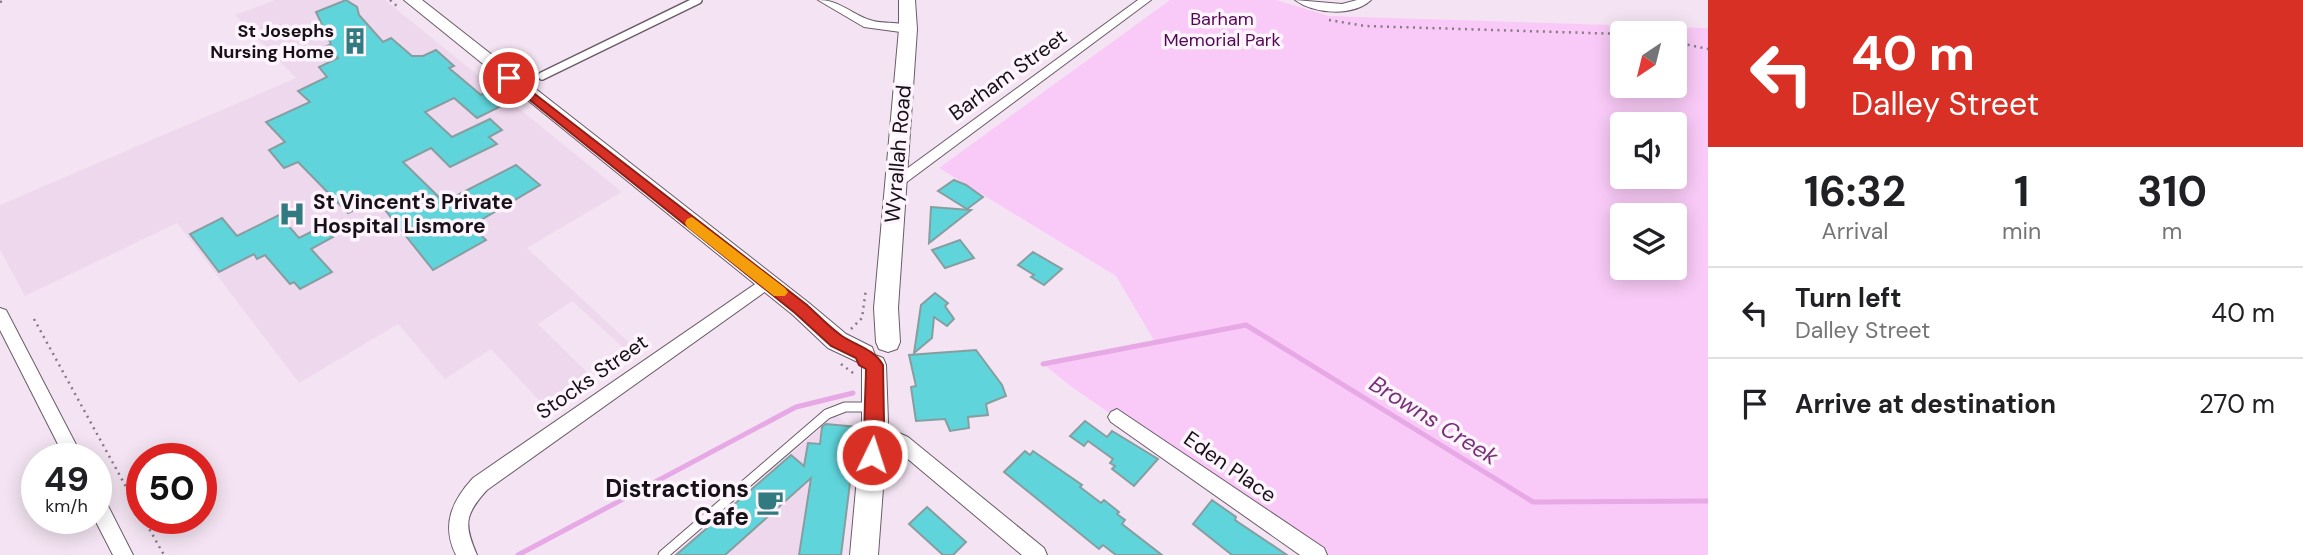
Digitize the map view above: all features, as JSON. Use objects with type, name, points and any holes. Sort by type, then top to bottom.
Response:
[{"type":"street","points":[[412,0],[801,309],[837,341],[876,351]]},
{"type":"street","points":[[824,0],[868,24],[908,29]]},
{"type":"street","name":"Wyrallah Road","points":[[864,555],[875,420],[876,351],[886,308],[908,29],[906,0]]},
{"type":"street","name":"Barham Street","points":[[895,184],[1145,0]]},
{"type":"street","points":[[1306,2],[1347,8],[1365,0]]},
{"type":"street","name":"Stocks Street","points":[[467,555],[457,535],[456,521],[467,497],[480,484],[767,282]]},
{"type":"street","points":[[3,326],[66,443]]},
{"type":"street","name":"Eden Place","points":[[1117,417],[1317,555]]},
{"type":"street","points":[[875,420],[1037,555]]},
{"type":"street","points":[[112,532],[124,555]]},
{"type":"lane","points":[[541,76],[698,0]]},
{"type":"lane","points":[[663,555],[827,414],[845,407],[875,420]]},
{"type":"path","points":[[0,2],[6,0]]},
{"type":"path","points":[[1306,2],[1308,11],[1344,25],[1610,34]]},
{"type":"path","points":[[1687,45],[1708,49]]},
{"type":"path","points":[[34,319],[126,488]]},
{"type":"path","points":[[151,534],[163,555]]},
{"type":"shaded area","name":"St Vincent's Private Hospital Lismore","points":[[275,0],[385,0],[622,192],[527,248],[636,349],[629,353],[572,301],[538,324],[594,379],[549,411],[491,349],[445,379],[398,324],[299,383],[177,223],[25,296],[0,250],[0,205],[296,78],[235,15]]},
{"type":"shaded area","points":[[836,415],[849,426],[835,555],[674,555]]},
{"type":"green space","name":"Barham Memorial Park","points":[[1170,0],[1276,0],[1329,16],[1610,25],[1610,98],[1687,98],[1687,27],[1708,28],[1708,555],[1317,555],[1073,388],[1043,364],[1155,342],[1116,276],[939,168]]},
{"type":"building","points":[[346,0],[357,7],[359,15],[383,42],[391,38],[412,56],[423,56],[436,50],[454,66],[449,68],[481,95],[491,90],[507,103],[477,118],[454,98],[425,112],[452,137],[490,119],[502,130],[489,137],[497,144],[450,167],[431,148],[403,162],[444,202],[516,165],[540,185],[471,226],[486,240],[433,270],[377,200],[348,213],[298,162],[284,168],[269,150],[285,142],[266,122],[310,102],[298,91],[327,77],[319,67],[338,58],[327,46],[331,44],[316,12]]},
{"type":"building","points":[[954,180],[983,197],[967,209],[938,191]]},
{"type":"building","points":[[931,207],[971,210],[929,243]]},
{"type":"building","points":[[279,215],[299,238],[323,226],[333,237],[311,249],[332,272],[300,289],[294,282],[290,284],[265,255],[257,259],[254,254],[219,272],[190,234],[222,218],[237,236]]},
{"type":"building","points":[[960,240],[974,258],[945,268],[932,250]]},
{"type":"building","points":[[1033,252],[1062,269],[1044,285],[1018,265]]},
{"type":"building","points":[[935,293],[948,303],[945,306],[954,319],[947,326],[934,317],[932,338],[914,353],[921,305]]},
{"type":"building","points":[[976,350],[1002,385],[1006,396],[986,404],[988,415],[968,417],[969,428],[950,431],[945,419],[916,421],[911,387],[916,386],[909,355]]},
{"type":"building","points":[[1085,421],[1107,437],[1112,431],[1158,459],[1134,486],[1112,469],[1115,466],[1110,463],[1113,459],[1088,441],[1084,446],[1070,436]]},
{"type":"building","points":[[826,424],[857,427],[841,555],[799,555],[811,478],[725,555],[676,555],[791,455],[804,466],[808,443],[820,444],[822,427]]},
{"type":"building","points":[[1025,451],[1030,455],[1033,451],[1082,485],[1080,487],[1101,503],[1104,500],[1125,520],[1122,524],[1162,555],[1116,555],[1103,545],[1099,549],[1004,472]]},
{"type":"building","points":[[1212,500],[1236,517],[1235,520],[1287,555],[1232,555],[1193,524]]},
{"type":"building","points":[[927,507],[966,542],[953,555],[943,555],[909,524]]},
{"type":"waterway","name":"Browns Creek","points":[[1043,364],[1246,325],[1533,502],[1708,501]]},
{"type":"waterway","points":[[518,555],[796,407],[853,393]]},
{"type":"slow traffic","points":[[692,223],[780,292]]},
{"type":"place","name":"St Josephs Nursing Home","points":[[355,41]]},
{"type":"place","name":"St Vincent's Private Hospital Lismore","points":[[292,214]]},
{"type":"place","name":"Distractions Cafe","points":[[770,502]]},
{"type":"route","points":[[509,78],[801,309],[837,341],[863,354],[865,360],[874,365],[875,422],[872,455]]}]
